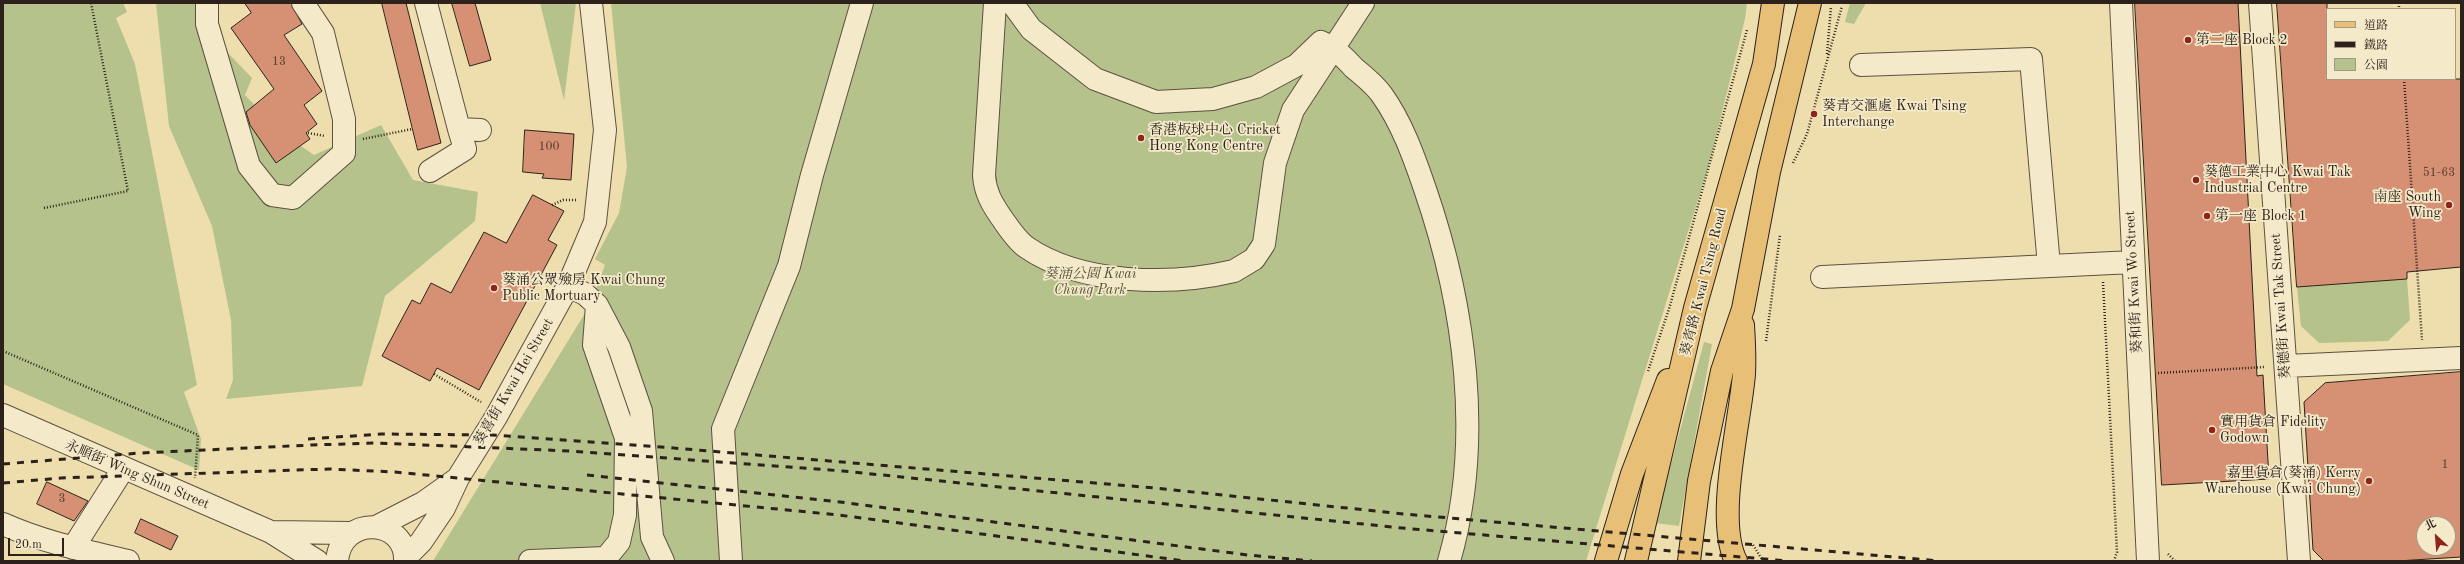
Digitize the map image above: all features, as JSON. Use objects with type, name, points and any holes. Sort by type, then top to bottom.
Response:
[{"type":"main road","name":"葵青路 Kwai Tsing Road","points":[[1636,561],[1695,308],[1764,64],[1773,3]]},
{"type":"main road","points":[[1689,561],[1699,481],[1722,371],[1743,309],[1769,172],[1810,3]]},
{"type":"main road","points":[[1606,561],[1632,474],[1695,308]]},
{"type":"main road","points":[[1736,561],[1728,536],[1728,501],[1744,373],[1743,309]]},
{"type":"street","points":[[207,3],[207,24],[249,166],[272,195],[293,198],[344,153],[344,120],[323,33],[303,3]]},
{"type":"street","points":[[426,3],[469,129],[465,149],[430,172]]},
{"type":"street","name":"葵喜街 Kwai Hei Street","points":[[405,560],[421,542],[444,508],[458,478],[496,417],[568,286],[595,222],[605,130],[591,3]]},
{"type":"street","points":[[731,561],[723,428],[790,266],[812,174],[862,3]]},
{"type":"street","points":[[995,3],[984,169],[984,181],[990,200],[1007,226],[1022,243],[1032,251],[1072,268],[1123,278],[1155,280],[1228,272],[1244,266],[1254,259],[1266,238],[1275,163],[1297,102],[1363,3]]},
{"type":"street","points":[[1012,3],[1031,29],[1095,79],[1156,102],[1213,99],[1256,87],[1297,65],[1321,42],[1334,48],[1376,88],[1385,100],[1414,157],[1438,225],[1447,261],[1462,341],[1466,413],[1464,479],[1461,512],[1449,561]]},
{"type":"street","name":"葵和街 Kwai Wo Street","points":[[2122,3],[2148,561]]},
{"type":"street","name":"葵德街 Kwai Tak Street","points":[[2260,3],[2278,366],[2299,561]]},
{"type":"street","points":[[1862,66],[2031,60],[2049,266]]},
{"type":"street","points":[[1822,277],[2134,262]]},
{"type":"street","points":[[568,286],[585,294],[597,305],[617,342],[641,411],[652,537],[663,561]]},
{"type":"street","points":[[530,561],[599,560],[606,558],[619,542],[625,515],[626,438],[594,344],[597,305]]},
{"type":"street","points":[[2278,366],[2461,358]]},
{"type":"street","name":"永順街 Wing Shun Street","points":[[3,415],[123,469],[271,532],[317,561]]},
{"type":"street","points":[[73,548],[123,469]]},
{"type":"street","name":"葵喜街 Kwai Hei Street","points":[[376,527],[423,503],[458,478]]},
{"type":"street","points":[[3,524],[25,534],[73,548],[128,561]]},
{"type":"street","points":[[376,527],[390,532],[398,539],[403,548],[405,560]]},
{"type":"street","name":"永順街 Wing Shun Street","points":[[271,532],[351,533],[360,528],[376,527]]},
{"type":"street","points":[[337,561],[339,549],[351,533]]},
{"type":"path","points":[[44,208],[128,191],[91,3]]},
{"type":"path","points":[[1827,61],[1832,3]]},
{"type":"path","points":[[1790,170],[1807,134],[1842,6]]},
{"type":"path","points":[[1647,376],[1669,309],[1747,29]]},
{"type":"path","points":[[2404,80],[2422,348]]},
{"type":"path","points":[[358,140],[412,129]]},
{"type":"path","points":[[552,204],[563,200],[578,200]]},
{"type":"path","points":[[1765,348],[1780,231]]},
{"type":"path","points":[[2102,263],[2117,552],[2114,561]]},
{"type":"path","points":[[3,351],[198,435],[195,485]]},
{"type":"path","points":[[2151,374],[2278,366]]},
{"type":"path","points":[[434,374],[481,402]]},
{"type":"green space","points":[[3,3],[123,3],[127,12],[116,18],[135,64],[197,385],[184,392],[201,439],[199,470],[3,384]]},
{"type":"green space","points":[[156,3],[204,3],[228,53],[252,78],[245,95],[282,133],[314,155],[381,125],[413,180],[478,192],[475,221],[385,296],[362,386],[226,399],[233,380],[231,320],[212,226],[169,126]]},
{"type":"green space","points":[[540,3],[576,3],[564,100]]},
{"type":"green space","name":"葵涌公園 Kwai Chung Park","points":[[611,3],[1747,3],[1745,19],[1710,161],[1586,561],[433,561],[590,305],[605,265],[595,259],[619,213],[627,167]]},
{"type":"green space","points":[[1850,3],[1866,3],[1854,24],[1845,22]]},
{"type":"green space","points":[[2407,279],[2410,320],[2388,341],[2319,343],[2301,326],[2297,287]]},
{"type":"green space","points":[[1704,342],[1712,344],[1679,526],[1655,523]]},
{"type":"building","points":[[245,3],[291,3],[302,24],[284,35],[322,91],[304,105],[317,124],[306,133],[310,139],[276,163],[250,125],[246,112],[274,89],[231,28],[251,13]]},
{"type":"building","points":[[382,3],[406,3],[441,143],[418,150]]},
{"type":"building","points":[[452,3],[475,3],[491,60],[470,66]]},
{"type":"building","name":"葵德工業中心 Kwai Tak Industrial Centre","points":[[2135,3],[2238,3],[2257,376],[2263,375],[2269,479],[2162,485]]},
{"type":"building","points":[[2277,3],[2327,3],[2326,80],[2461,79],[2461,267],[2407,272],[2407,279],[2297,287]]},
{"type":"building","points":[[525,130],[574,134],[571,180],[542,178],[544,174],[523,172]]},
{"type":"building","name":"葵涌公眾殮房 Kwai Chung Public Mortuary","points":[[533,195],[564,211],[548,240],[557,245],[479,390],[437,368],[430,381],[382,356],[412,300],[420,304],[431,283],[451,293],[484,232],[506,243]]},
{"type":"building","name":"嘉里貨倉(葵涌) Kerry Warehouse (Kwai Chung)","points":[[2461,372],[2461,557],[2397,561],[2324,561],[2313,550],[2304,402],[2325,383]]},
{"type":"building","points":[[47,482],[88,501],[74,521],[37,504]]},
{"type":"building","points":[[141,519],[178,536],[171,550],[135,533]]},
{"type":"railway","points":[[308,439],[381,434],[492,435],[661,447],[1155,488],[1404,514],[1940,561]]},
{"type":"railway","points":[[3,464],[140,453],[377,443],[570,451],[843,471],[1402,528],[1788,561]]},
{"type":"railway","points":[[3,483],[61,478],[329,469],[395,472],[839,515],[1185,561]]},
{"type":"railway","points":[[587,475],[840,502],[1248,555],[1312,561]]},
{"type":"place","name":"第二座 Block 2","points":[[2188,40]]},
{"type":"place","name":"葵青交滙處 Kwai Tsing Interchange","points":[[1814,114]]},
{"type":"place","name":"香港板球中心 Cricket Hong Kong Centre","points":[[1141,138]]},
{"type":"place","name":"葵德工業中心 Kwai Tak Industrial Centre","points":[[2196,180]]},
{"type":"place","name":"南座 South Wing","points":[[2449,205]]},
{"type":"place","name":"第一座 Block 1","points":[[2207,216]]},
{"type":"place","name":"葵涌公眾殮房 Kwai Chung Public Mortuary","points":[[494,288]]},
{"type":"place","name":"實用貨倉 Fidelity Godown","points":[[2212,430]]},
{"type":"place","name":"嘉里貨倉(葵涌) Kerry Warehouse (Kwai Chung)","points":[[2369,481]]}]
